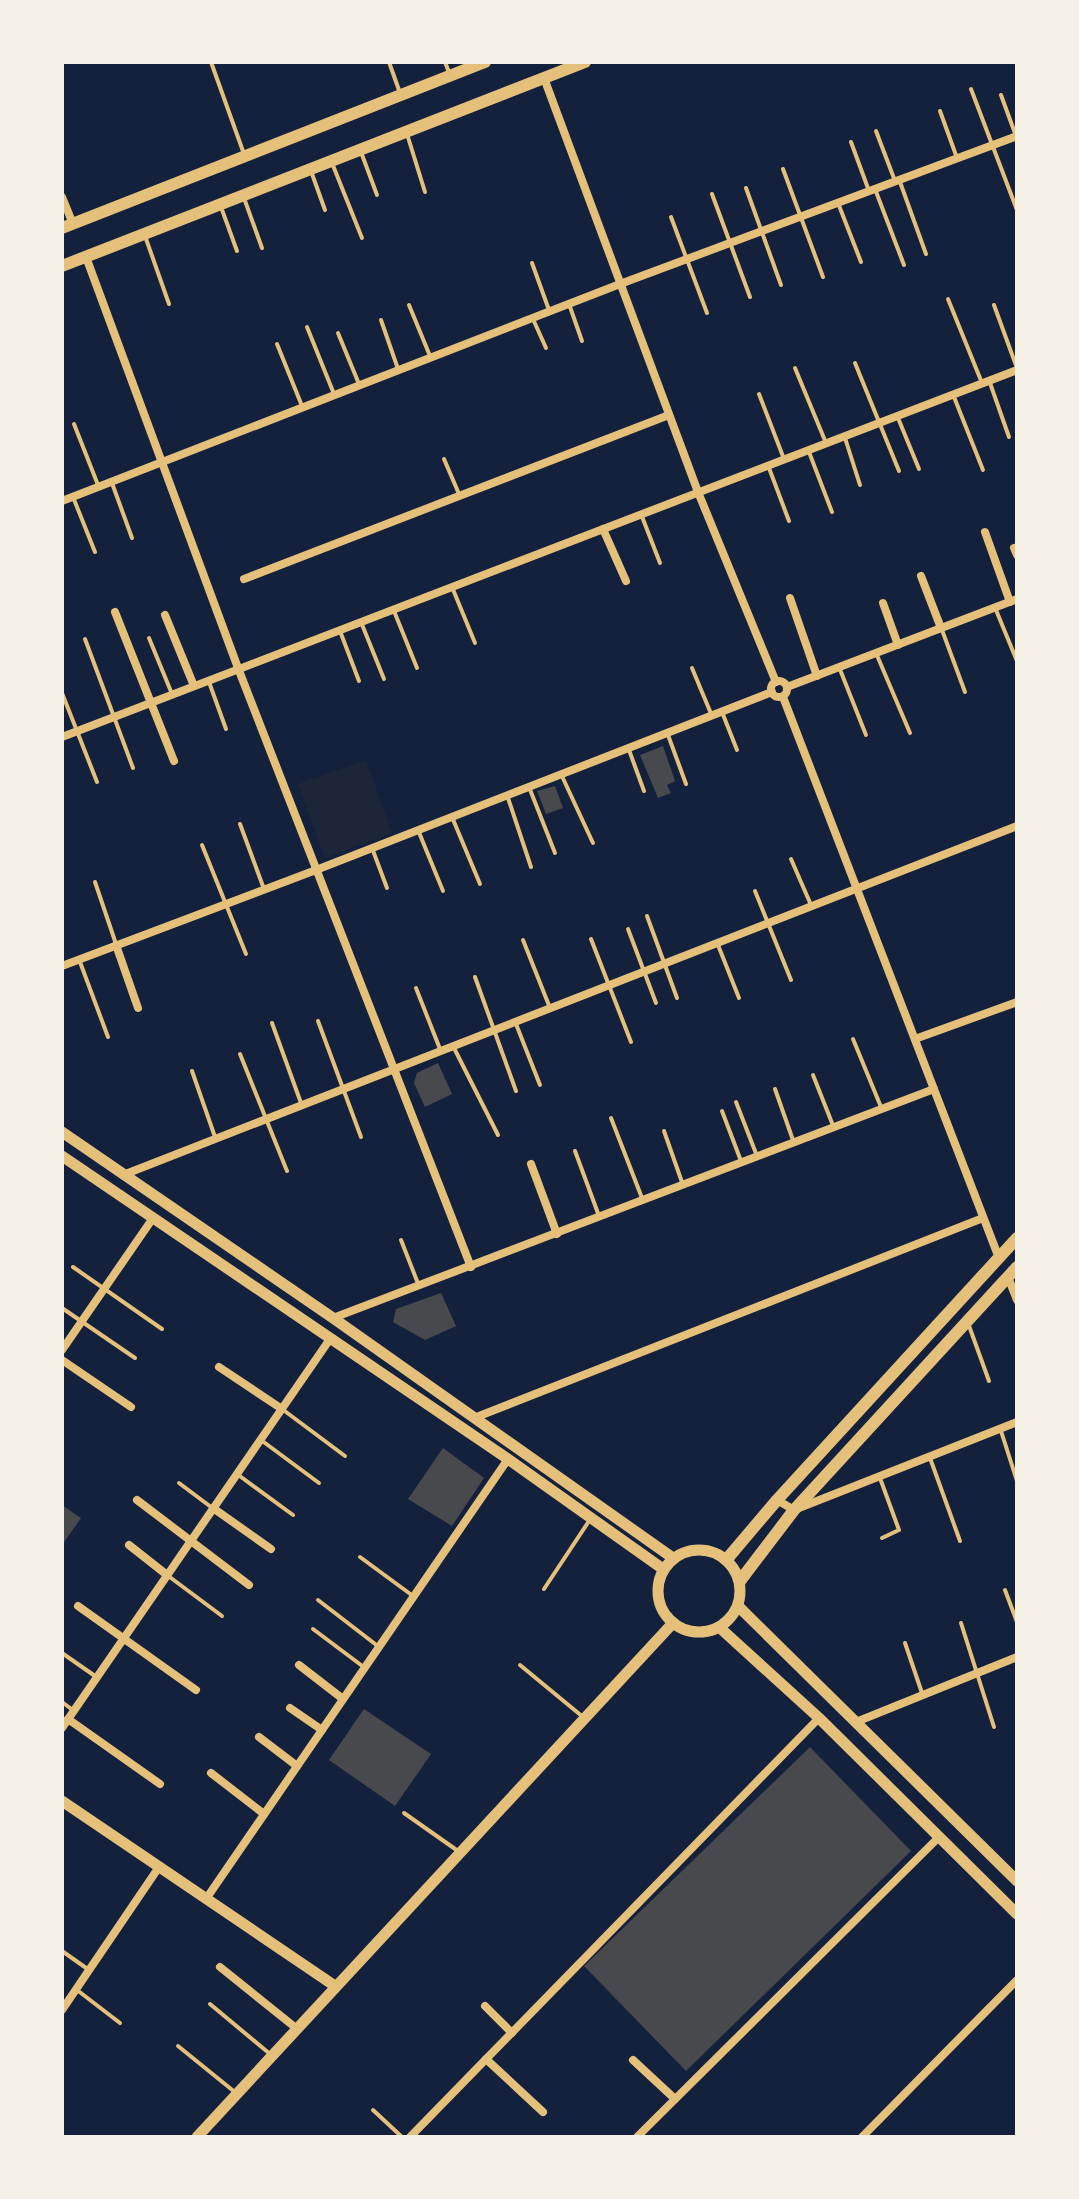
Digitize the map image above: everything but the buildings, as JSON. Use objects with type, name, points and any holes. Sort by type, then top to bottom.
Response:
[{"type":"main road","points":[[67,226],[485,62]]},
{"type":"main road","points":[[62,266],[585,62]]},
{"type":"main road","points":[[727,1559],[777,1500],[1017,1238]]},
{"type":"main road","points":[[740,1581],[794,1510],[1013,1272],[999,1258]]},
{"type":"street","points":[[62,966],[772,692],[776,682],[698,492],[544,78]]},
{"type":"street","points":[[62,501],[620,284],[1016,136]]},
{"type":"street","points":[[62,197],[67,226]]},
{"type":"street","points":[[86,257],[160,464],[471,1267]]},
{"type":"street","points":[[62,737],[1017,369]]},
{"type":"street","points":[[244,579],[669,415]]},
{"type":"street","points":[[603,529],[626,581]]},
{"type":"street","points":[[787,687],[1013,600],[985,532]]},
{"type":"street","points":[[921,576],[941,628]]},
{"type":"street","points":[[790,598],[817,676]]},
{"type":"street","points":[[883,603],[898,645]]},
{"type":"street","points":[[115,612],[174,761]]},
{"type":"street","points":[[165,615],[194,686]]},
{"type":"street","points":[[776,682],[783,682],[787,687],[783,697]]},
{"type":"street","points":[[772,692],[775,696],[783,697]]},
{"type":"street","points":[[783,697],[999,1258]]},
{"type":"street","points":[[123,1175],[1017,826]]},
{"type":"street","points":[[116,945],[138,1008]]},
{"type":"street","points":[[915,1039],[1017,1002]]},
{"type":"street","points":[[333,1318],[934,1089]]},
{"type":"street","points":[[62,1132],[333,1318],[673,1558]]},
{"type":"street","points":[[62,1156],[508,1459],[663,1569]]},
{"type":"street","points":[[531,1164],[557,1234]]},
{"type":"street","points":[[62,1350],[153,1218]]},
{"type":"street","points":[[474,1418],[983,1218]]},
{"type":"street","points":[[1013,1272],[1017,1300]]},
{"type":"street","points":[[62,1728],[330,1339]]},
{"type":"street","points":[[62,1360],[131,1407]]},
{"type":"street","points":[[219,1367],[282,1409]]},
{"type":"street","points":[[777,1500],[794,1510],[1017,1422]]},
{"type":"street","points":[[206,1899],[508,1459]]},
{"type":"street","points":[[137,1500],[249,1585]]},
{"type":"street","points":[[213,1508],[271,1549]]},
{"type":"street","points":[[129,1545],[167,1575]]},
{"type":"street","points":[[695,1549],[706,1549],[727,1559],[740,1581],[738,1606],[731,1618],[719,1627],[696,1632],[684,1630],[673,1623],[660,1604],[659,1581],[663,1569],[673,1558],[695,1549]]},
{"type":"street","points":[[78,1606],[196,1690]]},
{"type":"street","points":[[738,1606],[1012,1870],[1017,1881]]},
{"type":"street","points":[[197,2137],[673,1623]]},
{"type":"street","points":[[719,1627],[819,1718],[1017,1914]]},
{"type":"street","points":[[856,1722],[1017,1657]]},
{"type":"street","points":[[299,1665],[343,1699]]},
{"type":"street","points":[[290,1708],[322,1730]]},
{"type":"street","points":[[71,1715],[160,1784]]},
{"type":"street","points":[[410,2137],[819,1718]]},
{"type":"street","points":[[259,1737],[297,1766]]},
{"type":"street","points":[[211,1773],[264,1814]]},
{"type":"street","points":[[62,1801],[335,1986]]},
{"type":"street","points":[[637,2137],[939,1837]]},
{"type":"street","points":[[62,2010],[159,1867]]},
{"type":"street","points":[[220,1967],[296,2028]]},
{"type":"street","points":[[862,2137],[1017,1980]]},
{"type":"street","points":[[485,2006],[512,2033]]},
{"type":"street","points":[[486,2059],[543,2112]]},
{"type":"street","points":[[633,2060],[675,2099]]},
{"type":"lane","points":[[211,62],[245,156]]},
{"type":"lane","points":[[389,62],[401,95]]},
{"type":"lane","points":[[445,62],[451,75]]},
{"type":"lane","points":[[971,89],[1017,210]]},
{"type":"lane","points":[[1001,95],[1016,136]]},
{"type":"lane","points":[[940,111],[958,158]]},
{"type":"lane","points":[[876,131],[926,254]]},
{"type":"lane","points":[[406,132],[425,192]]},
{"type":"lane","points":[[851,142],[904,265]]},
{"type":"lane","points":[[360,150],[377,195]]},
{"type":"lane","points":[[332,161],[362,238]]},
{"type":"lane","points":[[310,169],[325,210]]},
{"type":"lane","points":[[783,169],[823,277]]},
{"type":"lane","points":[[746,188],[781,285]]},
{"type":"lane","points":[[712,194],[750,297]]},
{"type":"lane","points":[[243,196],[262,248]]},
{"type":"lane","points":[[838,203],[861,262]]},
{"type":"lane","points":[[220,205],[237,251]]},
{"type":"lane","points":[[671,217],[707,313]]},
{"type":"lane","points":[[144,234],[169,304]]},
{"type":"lane","points":[[532,263],[550,312]]},
{"type":"lane","points":[[948,299],[1009,437]]},
{"type":"lane","points":[[569,304],[582,341]]},
{"type":"lane","points":[[409,305],[431,358]]},
{"type":"lane","points":[[994,305],[1017,369]]},
{"type":"lane","points":[[533,319],[546,348]]},
{"type":"lane","points":[[381,320],[399,371]]},
{"type":"lane","points":[[307,327],[335,396]]},
{"type":"lane","points":[[338,333],[360,386]]},
{"type":"lane","points":[[277,344],[303,409]]},
{"type":"lane","points":[[855,363],[899,471]]},
{"type":"lane","points":[[795,368],[826,443]]},
{"type":"lane","points":[[759,394],[784,459]]},
{"type":"lane","points":[[953,394],[983,470]]},
{"type":"lane","points":[[897,416],[919,469]]},
{"type":"lane","points":[[74,424],[98,487]]},
{"type":"lane","points":[[844,436],[860,485]]},
{"type":"lane","points":[[809,450],[832,512]]},
{"type":"lane","points":[[444,459],[460,496]]},
{"type":"lane","points":[[768,465],[789,521]]},
{"type":"lane","points":[[112,483],[132,538]]},
{"type":"lane","points":[[73,497],[95,552]]},
{"type":"lane","points":[[641,514],[660,563]]},
{"type":"lane","points":[[452,587],[475,643]]},
{"type":"lane","points":[[995,607],[1017,661]]},
{"type":"lane","points":[[394,609],[417,668]]},
{"type":"lane","points":[[361,622],[384,679]]},
{"type":"lane","points":[[941,628],[965,692]]},
{"type":"lane","points":[[340,630],[359,681]]},
{"type":"lane","points":[[149,638],[172,694]]},
{"type":"lane","points":[[85,639],[133,768]]},
{"type":"lane","points":[[876,653],[910,733]]},
{"type":"lane","points":[[839,667],[866,735]]},
{"type":"lane","points":[[692,668],[712,716]]},
{"type":"lane","points":[[208,680],[226,729]]},
{"type":"lane","points":[[62,693],[97,782]]},
{"type":"lane","points":[[722,712],[737,750]]},
{"type":"lane","points":[[667,733],[686,784]]},
{"type":"lane","points":[[628,748],[644,791]]},
{"type":"lane","points":[[561,774],[593,843]]},
{"type":"lane","points":[[529,787],[555,853]]},
{"type":"lane","points":[[507,796],[531,867]]},
{"type":"lane","points":[[452,817],[480,884]]},
{"type":"lane","points":[[240,824],[264,890]]},
{"type":"lane","points":[[418,830],[443,891]]},
{"type":"lane","points":[[202,845],[246,954]]},
{"type":"lane","points":[[372,848],[387,888]]},
{"type":"lane","points":[[791,859],[812,906]]},
{"type":"lane","points":[[95,882],[116,945]]},
{"type":"lane","points":[[755,891],[791,980]]},
{"type":"lane","points":[[647,916],[677,998]]},
{"type":"lane","points":[[628,929],[656,1003]]},
{"type":"lane","points":[[591,939],[631,1042]]},
{"type":"lane","points":[[523,940],[550,1008]]},
{"type":"lane","points":[[717,943],[739,998]]},
{"type":"lane","points":[[79,960],[108,1037]]},
{"type":"lane","points":[[475,977],[516,1091]]},
{"type":"lane","points":[[416,988],[440,1050]]},
{"type":"lane","points":[[318,1021],[361,1137]]},
{"type":"lane","points":[[515,1021],[540,1085]]},
{"type":"lane","points":[[272,1023],[302,1104]]},
{"type":"lane","points":[[853,1039],[882,1109]]},
{"type":"lane","points":[[453,1045],[498,1135]]},
{"type":"lane","points":[[240,1054],[287,1171]]},
{"type":"lane","points":[[192,1071],[216,1138]]},
{"type":"lane","points":[[813,1075],[834,1128]]},
{"type":"lane","points":[[775,1089],[794,1143]]},
{"type":"lane","points":[[736,1102],[758,1157]]},
{"type":"lane","points":[[722,1111],[742,1163]]},
{"type":"lane","points":[[611,1118],[643,1201]]},
{"type":"lane","points":[[664,1131],[683,1186]]},
{"type":"lane","points":[[575,1151],[600,1218]]},
{"type":"lane","points":[[401,1240],[419,1287]]},
{"type":"lane","points":[[73,1267],[162,1329]]},
{"type":"lane","points":[[62,1308],[135,1358]]},
{"type":"lane","points":[[967,1321],[989,1381]]},
{"type":"lane","points":[[282,1409],[345,1456]]},
{"type":"lane","points":[[1000,1429],[1017,1481]]},
{"type":"lane","points":[[261,1440],[319,1483]]},
{"type":"lane","points":[[930,1456],[960,1541]]},
{"type":"lane","points":[[237,1474],[293,1515]]},
{"type":"lane","points":[[879,1475],[899,1530],[882,1538]]},
{"type":"lane","points":[[179,1483],[213,1508]]},
{"type":"lane","points":[[544,1589],[591,1518]]},
{"type":"lane","points":[[360,1557],[414,1597]]},
{"type":"lane","points":[[167,1575],[222,1616]]},
{"type":"lane","points":[[1005,1590],[1017,1622]]},
{"type":"lane","points":[[318,1600],[379,1647]]},
{"type":"lane","points":[[961,1623],[994,1727]]},
{"type":"lane","points":[[313,1629],[365,1668]]},
{"type":"lane","points":[[905,1643],[923,1695]]},
{"type":"lane","points":[[62,1653],[97,1677]]},
{"type":"lane","points":[[520,1665],[584,1718]]},
{"type":"lane","points":[[62,1702],[71,1715]]},
{"type":"lane","points":[[404,1813],[460,1852]]},
{"type":"lane","points":[[62,1951],[89,1970]]},
{"type":"lane","points":[[76,1989],[120,2023]]},
{"type":"lane","points":[[210,2004],[272,2055]]},
{"type":"lane","points":[[178,2046],[237,2093]]},
{"type":"lane","points":[[373,2110],[402,2137]]},
{"type":"shaded area","points":[[366,760],[392,833],[325,858],[298,784]]}]
